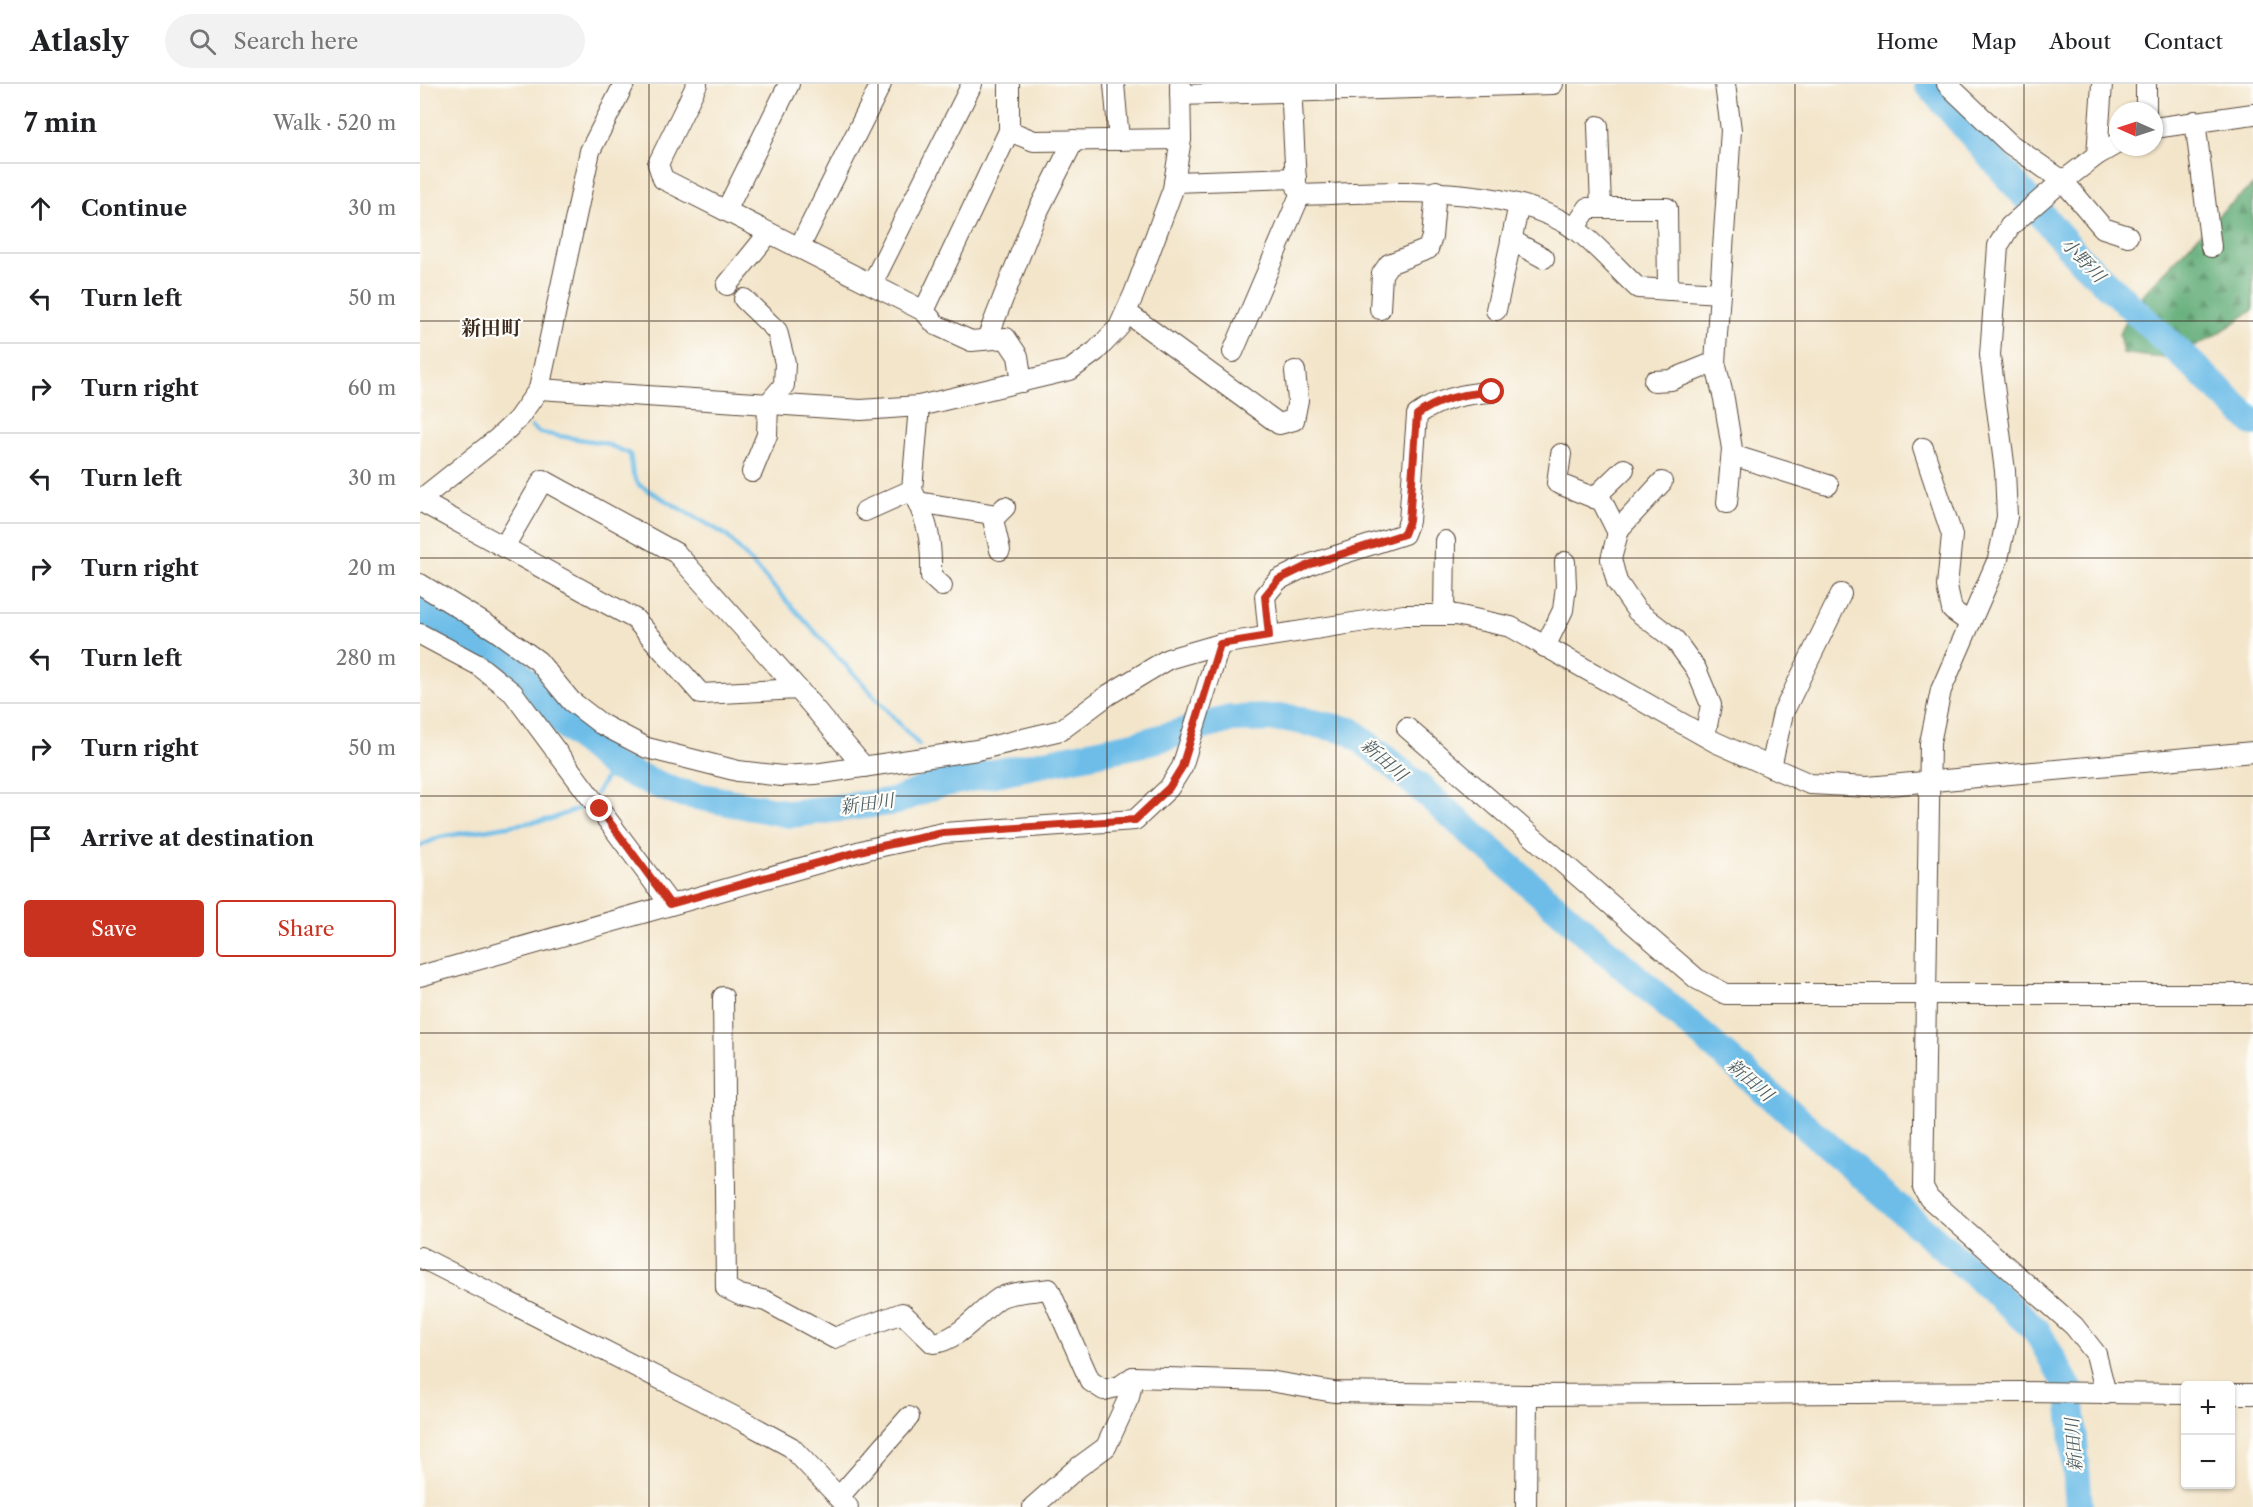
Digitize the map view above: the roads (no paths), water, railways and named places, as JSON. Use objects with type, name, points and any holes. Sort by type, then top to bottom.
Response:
[{"type":"street","points":[[624,84],[590,151],[540,390],[517,420],[498,438],[420,500],[635,619],[701,694],[798,689]]},
{"type":"street","points":[[697,84],[658,164],[663,179],[924,311],[936,325],[971,341],[1006,338],[1018,356],[1022,382]]},
{"type":"street","points":[[726,211],[789,84]]},
{"type":"street","points":[[799,248],[881,84]]},
{"type":"street","points":[[872,285],[972,84]]},
{"type":"street","points":[[924,311],[1009,131],[1009,84]]},
{"type":"street","points":[[1114,84],[1119,140]]},
{"type":"street","points":[[540,390],[861,410],[918,406],[1070,370],[1096,351],[1119,327],[1126,312],[1174,182],[1180,139],[1180,89],[1553,84]]},
{"type":"street","points":[[1725,84],[1731,130],[1715,362],[1724,399],[1732,455],[1727,503]]},
{"type":"street","points":[[1947,84],[2010,144],[2059,184],[2103,228],[2128,236]]},
{"type":"street","points":[[2097,155],[2102,84]]},
{"type":"street","points":[[2146,84],[2146,102]]},
{"type":"street","points":[[1233,352],[1298,187],[1291,88]]},
{"type":"street","points":[[2163,126],[2253,114]]},
{"type":"street","points":[[2195,121],[2211,247]]},
{"type":"street","points":[[1598,126],[1601,208]]},
{"type":"street","points":[[1009,131],[1034,141],[1180,139]]},
{"type":"street","points":[[987,339],[1034,219],[1074,140]]},
{"type":"street","points":[[2106,1394],[2096,1354],[2074,1326],[1929,1197],[1923,1187],[1930,743],[1941,690],[1998,559],[2007,517],[2005,471],[1990,355],[1998,246],[2010,226],[2059,184],[2109,148]]},
{"type":"street","points":[[1174,182],[1436,191],[1519,205],[1548,214],[1574,229],[1638,288],[1720,293]]},
{"type":"street","points":[[1380,309],[1382,274],[1389,264],[1428,249],[1432,237],[1436,191]]},
{"type":"street","points":[[1496,310],[1519,205]]},
{"type":"street","points":[[1574,229],[1588,208],[1666,208],[1668,290]]},
{"type":"street","points":[[727,285],[769,233]]},
{"type":"street","points":[[1512,240],[1544,258]]},
{"type":"street","points":[[744,299],[777,331],[785,363],[784,385],[768,404],[767,435],[753,472]]},
{"type":"street","points":[[1126,312],[1279,423],[1294,420],[1298,400],[1295,371]]},
{"type":"street","points":[[1654,381],[1671,380],[1715,362]]},
{"type":"street","points":[[1269,636],[1265,596],[1278,580],[1311,564],[1404,534],[1409,521],[1417,415],[1430,405],[1467,393],[1492,392]]},
{"type":"street","points":[[918,406],[915,496],[925,515],[932,549],[932,576],[935,586]]},
{"type":"street","points":[[1923,448],[1952,535],[1947,586],[1952,610],[1970,623]]},
{"type":"street","points":[[1561,454],[1557,483],[1602,501],[1618,533]]},
{"type":"street","points":[[1732,455],[1828,485]]},
{"type":"street","points":[[1594,498],[1624,469]]},
{"type":"street","points":[[504,547],[543,480],[676,553],[798,689],[864,767]]},
{"type":"street","points":[[1662,482],[1619,529],[1611,559],[1617,582],[1637,611],[1676,640],[1696,669],[1711,705],[1705,736]]},
{"type":"street","points":[[865,511],[915,496],[998,511],[1000,550]]},
{"type":"street","points":[[1444,615],[1445,541]]},
{"type":"street","points":[[1545,647],[1563,610],[1566,586],[1565,562]]},
{"type":"street","points":[[420,584],[495,630],[538,662],[571,701],[601,724],[647,748],[738,771],[782,776],[815,774],[977,750],[1061,730],[1108,695],[1168,659],[1220,644],[1404,615],[1456,615],[1511,627],[1705,736],[1810,784],[1868,787],[2253,752]]},
{"type":"street","points":[[1771,767],[1783,713],[1821,618],[1841,594]]},
{"type":"street","points":[[420,634],[478,665],[513,693],[670,904]]},
{"type":"street","points":[[420,976],[868,849],[943,833],[1135,820],[1169,788],[1182,767],[1220,644]]},
{"type":"street","points":[[1407,728],[1697,979],[1726,994],[2253,994]]},
{"type":"street","points":[[723,997],[726,1288],[740,1295],[766,1301],[834,1338],[902,1313],[933,1343],[943,1342],[984,1312],[1000,1297],[1049,1289],[1090,1381],[1104,1390],[1120,1386],[1133,1377],[1269,1381],[1334,1392],[1527,1395],[2019,1392],[2181,1394]]},
{"type":"street","points":[[420,1257],[743,1420],[791,1447],[844,1502],[909,1417]]},
{"type":"street","points":[[1033,1507],[1076,1469],[1106,1447],[1130,1397],[1133,1377]]},
{"type":"street","points":[[2235,1394],[2253,1394]]},
{"type":"street","points":[[1526,1507],[1527,1395]]},
{"type":"waterway","name":"小野川","points":[[1928,84],[2078,257],[2253,422]]},
{"type":"waterway","points":[[532,427],[540,433],[604,443],[630,454],[633,474],[639,485],[726,535],[919,745]]},
{"type":"waterway","name":"新田川","points":[[420,610],[513,666],[557,718],[613,766],[676,792],[790,814],[896,801],[936,785],[1139,744],[1230,719],[1288,718],[1351,731],[1411,780],[2037,1331],[2070,1391],[2079,1507]]},
{"type":"waterway","points":[[596,794],[613,766]]},
{"type":"waterway","points":[[925,773],[928,789]]},
{"type":"waterway","points":[[420,846],[440,837],[551,819],[591,804]]},
{"type":"district","name":"新田町","points":[[491,328]]}]
